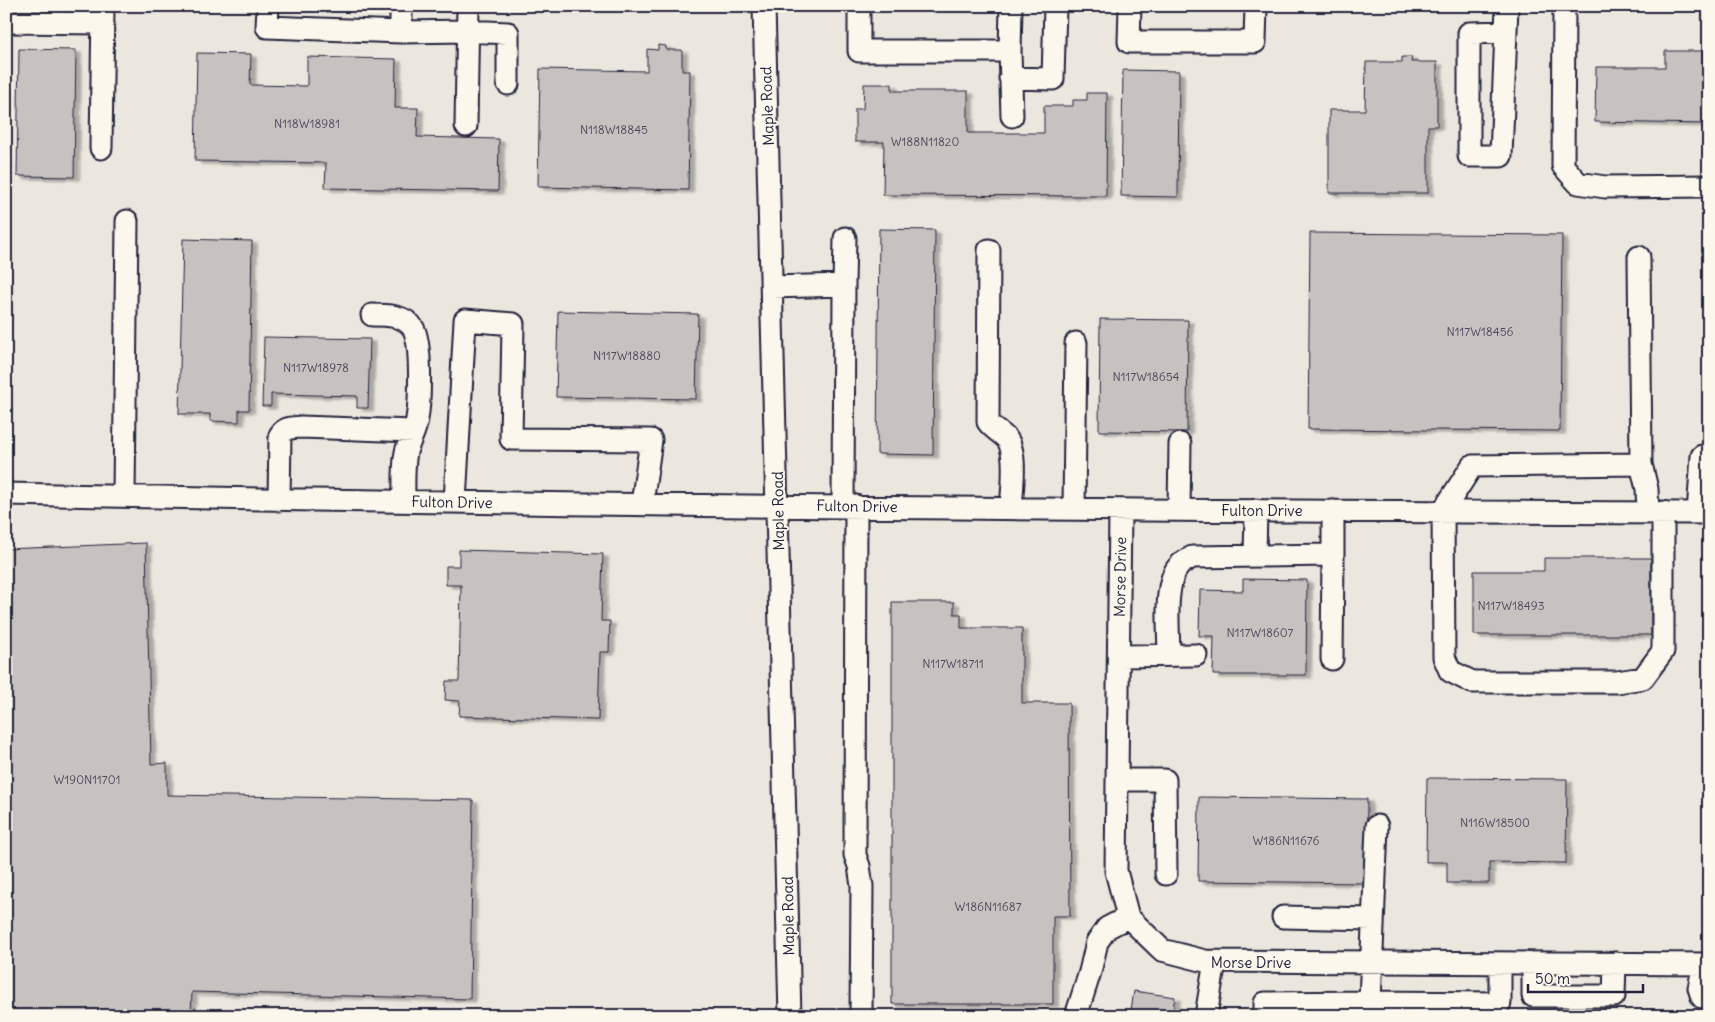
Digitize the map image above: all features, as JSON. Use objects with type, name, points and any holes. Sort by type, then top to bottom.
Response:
[{"type":"street","points":[[268,6],[267,28],[508,33],[508,84]]},
{"type":"street","points":[[401,6],[401,32]]},
{"type":"street","points":[[466,126],[468,6]]},
{"type":"street","name":"Maple Road","points":[[764,6],[790,1016]]},
{"type":"street","points":[[859,6],[859,51],[1010,51],[1010,53]]},
{"type":"street","points":[[1011,6],[1010,78],[1012,116]]},
{"type":"street","points":[[1010,78],[1053,79],[1055,6]]},
{"type":"street","points":[[1130,6],[1129,42],[1255,42],[1256,6]]},
{"type":"street","points":[[1506,32],[1469,33],[1469,156],[1501,156],[1508,6]]},
{"type":"street","points":[[1564,6],[1563,166],[1578,183],[1605,187],[1709,186]]},
{"type":"street","points":[[6,22],[103,15],[101,148]]},
{"type":"street","points":[[124,496],[127,220]]},
{"type":"street","points":[[845,238],[844,286],[855,855],[862,886],[861,1016]]},
{"type":"street","points":[[989,250],[988,422],[992,428],[1006,439],[1012,450],[1011,508]]},
{"type":"street","points":[[1638,257],[1641,464],[1647,489],[1656,512],[1664,651],[1643,678],[1617,682],[1472,682],[1450,671],[1444,657],[1443,511],[1472,466],[1641,464]]},
{"type":"street","points":[[772,287],[844,286]]},
{"type":"street","points":[[372,315],[389,315],[406,321],[414,329],[418,348],[419,396],[417,420],[406,451],[403,473],[404,501]]},
{"type":"street","points":[[456,502],[465,320],[513,324],[511,439],[651,440],[642,504]]},
{"type":"street","points":[[1074,509],[1076,343]]},
{"type":"street","points":[[279,500],[280,435],[287,428],[413,432]]},
{"type":"street","points":[[1179,510],[1180,444]]},
{"type":"street","points":[[1703,513],[1702,456],[1709,456]]},
{"type":"street","name":"Fulton Drive","points":[[6,494],[279,500],[1120,510],[1703,513]]},
{"type":"street","name":"Morse Drive","points":[[1120,510],[1116,871],[1128,917],[1162,950],[1205,962],[1707,964]]},
{"type":"street","points":[[1255,556],[1256,510]]},
{"type":"street","points":[[1332,659],[1333,511]]},
{"type":"street","points":[[1169,655],[1169,587],[1172,576],[1180,564],[1192,557],[1333,555]]},
{"type":"street","points":[[1118,656],[1196,655]]},
{"type":"street","points":[[1117,780],[1165,780],[1166,874]]},
{"type":"street","points":[[1370,1002],[1377,826]]},
{"type":"street","points":[[1076,1016],[1097,942],[1107,928],[1128,917]]},
{"type":"street","points":[[1283,917],[1373,919]]},
{"type":"street","points":[[1206,1016],[1215,962]]},
{"type":"street","points":[[1265,1016],[1265,1004],[1370,1002],[1500,1003],[1500,963]]},
{"type":"street","points":[[1533,963],[1533,996],[1614,996],[1614,963]]},
{"type":"street","points":[[1707,964],[1699,988],[1702,997],[1709,997]]},
{"type":"shaded area","points":[[6,6],[1709,6],[1709,1016],[6,1016]]},
{"type":"building","points":[[658,45],[666,46],[666,50],[682,50],[682,71],[690,71],[688,190],[538,187],[540,69],[647,71],[647,49],[658,50]]},
{"type":"building","points":[[19,49],[76,50],[74,177],[17,176]]},
{"type":"building","points":[[1665,51],[1703,51],[1702,67],[1709,67],[1709,124],[1595,122],[1596,67],[1665,67]]},
{"type":"building","points":[[197,53],[251,54],[250,85],[307,86],[307,57],[396,59],[395,108],[418,108],[417,137],[499,139],[498,191],[325,188],[326,163],[195,161]]},
{"type":"building","points":[[1402,57],[1412,57],[1411,62],[1437,62],[1437,126],[1428,126],[1428,193],[1329,193],[1329,110],[1365,110],[1366,62],[1402,62]]},
{"type":"building","points":[[1123,70],[1179,71],[1178,197],[1121,196]]},
{"type":"building","points":[[864,84],[892,84],[892,91],[968,91],[968,133],[1044,133],[1044,106],[1073,106],[1073,100],[1087,100],[1087,93],[1107,93],[1106,196],[883,195],[884,142],[855,142],[855,109],[863,109]]},
{"type":"building","points":[[879,229],[935,230],[933,455],[877,454]]},
{"type":"building","points":[[1310,233],[1562,235],[1560,431],[1308,429]]},
{"type":"building","points":[[183,239],[252,241],[249,410],[239,410],[239,422],[210,421],[210,414],[179,414]]},
{"type":"building","points":[[558,311],[698,314],[696,399],[556,397]]},
{"type":"building","points":[[1100,319],[1188,320],[1187,432],[1099,431]]},
{"type":"building","points":[[264,337],[370,339],[368,408],[357,408],[357,396],[271,394],[271,406],[262,406]]},
{"type":"building","points":[[146,543],[151,764],[167,763],[167,795],[473,800],[470,999],[192,992],[191,1016],[6,1016],[6,549]]},
{"type":"building","points":[[459,550],[603,554],[601,621],[610,621],[609,652],[600,652],[598,720],[459,716],[460,701],[445,700],[446,681],[459,681],[461,585],[446,585],[446,566],[459,566]]},
{"type":"building","points":[[1544,558],[1651,558],[1651,635],[1474,635],[1474,571],[1544,571]]},
{"type":"building","points":[[1243,579],[1307,580],[1306,675],[1213,675],[1214,636],[1199,636],[1200,590],[1243,591]]},
{"type":"building","points":[[892,602],[954,602],[954,614],[961,614],[961,628],[1022,628],[1022,703],[1069,703],[1070,916],[1053,916],[1053,1004],[892,1004]]},
{"type":"building","points":[[1427,778],[1567,779],[1566,863],[1489,862],[1489,883],[1447,883],[1447,862],[1426,862]]},
{"type":"building","points":[[1199,797],[1367,799],[1366,883],[1198,881]]},
{"type":"building","points":[[1134,991],[1175,997],[1172,1016],[1130,1016]]}]
